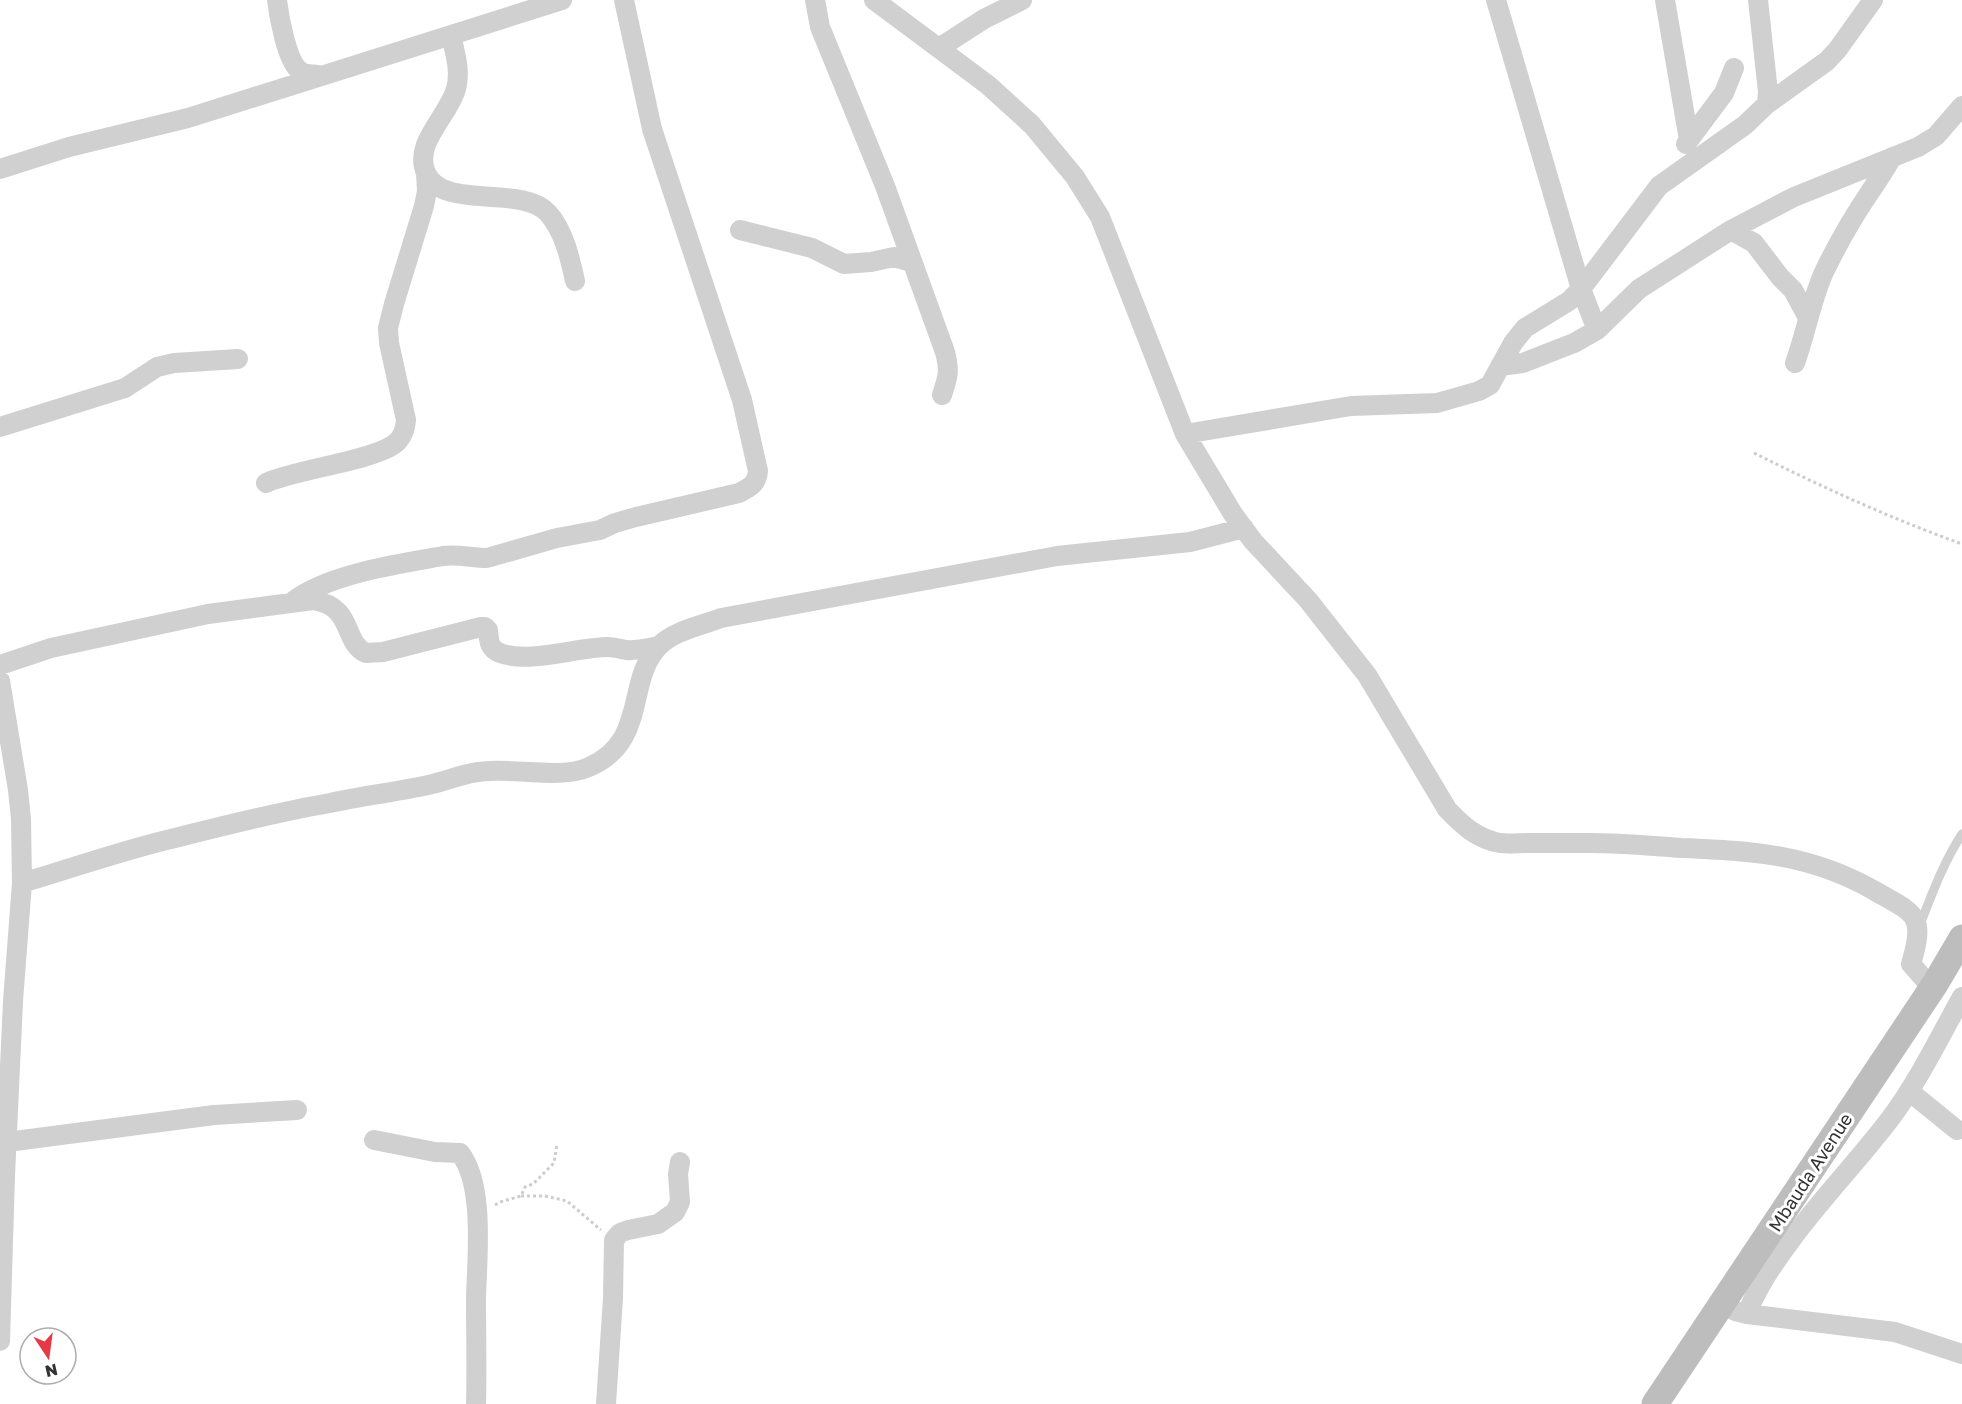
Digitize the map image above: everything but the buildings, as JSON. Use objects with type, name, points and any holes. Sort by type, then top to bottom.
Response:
[{"type":"street","points":[[277,0],[290,57],[295,67],[303,74],[318,75]]},
{"type":"street","points":[[0,169],[69,147],[188,118],[318,75],[562,0]]},
{"type":"street","points":[[292,602],[300,596],[350,575],[458,554],[488,558],[557,538],[600,530],[615,523],[740,493],[751,487],[757,480],[758,471],[742,400],[652,129],[624,0]]},
{"type":"street","points":[[815,0],[820,27],[885,186],[949,367],[949,375],[942,395]]},
{"type":"street","points":[[874,0],[988,85],[1032,125],[1075,177],[1100,217],[1185,434],[1253,542],[1308,600],[1357,662],[1447,809],[1465,828],[1500,843],[1596,843],[1748,851],[1797,859],[1854,879],[1905,908],[1914,916],[1917,943],[1911,964],[1925,980],[1935,984]]},
{"type":"street","points":[[939,48],[984,19],[1022,0]]},
{"type":"street","points":[[1496,0],[1581,289],[1597,330]]},
{"type":"street","points":[[1665,0],[1689,140]]},
{"type":"street","points":[[1758,0],[1768,92],[1767,104]]},
{"type":"street","points":[[1857,21],[1860,0]]},
{"type":"street","points":[[1659,186],[1745,125],[1767,104],[1827,61],[1873,0]]},
{"type":"street","points":[[266,483],[281,476],[369,455],[390,447],[405,429],[406,420],[389,343],[388,328],[424,206],[427,191],[423,159],[428,137],[445,114],[456,89],[458,69],[451,35]]},
{"type":"street","points":[[1185,434],[1351,406],[1437,403],[1490,386],[1513,343],[1525,328],[1569,301],[1581,289],[1666,178],[1689,140],[1724,93],[1734,68]]},
{"type":"street","points":[[1500,366],[1523,363],[1574,343],[1597,330],[1640,289],[1731,230],[1794,197],[1918,147],[1936,136],[1962,106]]},
{"type":"street","points":[[1795,363],[1824,272],[1854,218],[1892,158]]},
{"type":"street","points":[[426,174],[438,187],[469,196],[502,198],[536,204],[548,213],[562,236],[575,280]]},
{"type":"street","points":[[740,230],[804,246],[844,264],[894,257],[912,262]]},
{"type":"street","points":[[1731,230],[1754,243],[1792,290],[1808,318]]},
{"type":"street","points":[[0,427],[125,388],[157,367],[174,363],[238,359]]},
{"type":"street","points":[[22,883],[172,838],[328,803],[440,783],[472,773],[498,770],[564,772],[587,768],[605,758],[618,745],[632,719],[645,671],[659,646],[673,635],[721,618],[1057,556],[1190,542],[1244,528]]},
{"type":"street","points":[[0,665],[51,648],[208,614],[313,600],[326,602],[336,608],[359,648],[366,653],[382,652],[485,627],[488,630],[490,646],[502,654],[514,656],[536,656],[607,647],[626,650],[659,646]]},
{"type":"street","points":[[0,681],[18,790],[22,883],[13,1001],[7,1142],[2,1177],[0,1341]]},
{"type":"street","name":"Mbauda Avenue","points":[[1655,1404],[1935,984],[1962,938]]},
{"type":"street","points":[[1747,1314],[1764,1278],[1777,1258],[1820,1201],[1878,1134],[1909,1091],[1962,997]]},
{"type":"street","points":[[1909,1091],[1957,1130]]},
{"type":"street","points":[[7,1142],[214,1115],[297,1110]]},
{"type":"street","points":[[374,1140],[435,1152],[460,1154],[469,1167],[478,1232],[476,1404]]},
{"type":"street","points":[[606,1404],[613,1298],[614,1240],[620,1233],[658,1224],[675,1212],[680,1202],[678,1174],[680,1162]]},
{"type":"street","points":[[1720,1308],[1747,1314],[1894,1332],[1962,1354]]},
{"type":"lane","points":[[1917,931],[1937,879],[1962,834]]},
{"type":"path","points":[[1754,453],[1835,493],[1962,544]]},
{"type":"path","points":[[521,1196],[525,1187],[533,1184],[554,1163],[557,1144]]},
{"type":"path","points":[[478,1232],[496,1203],[521,1196],[545,1196],[567,1201],[614,1240]]}]
